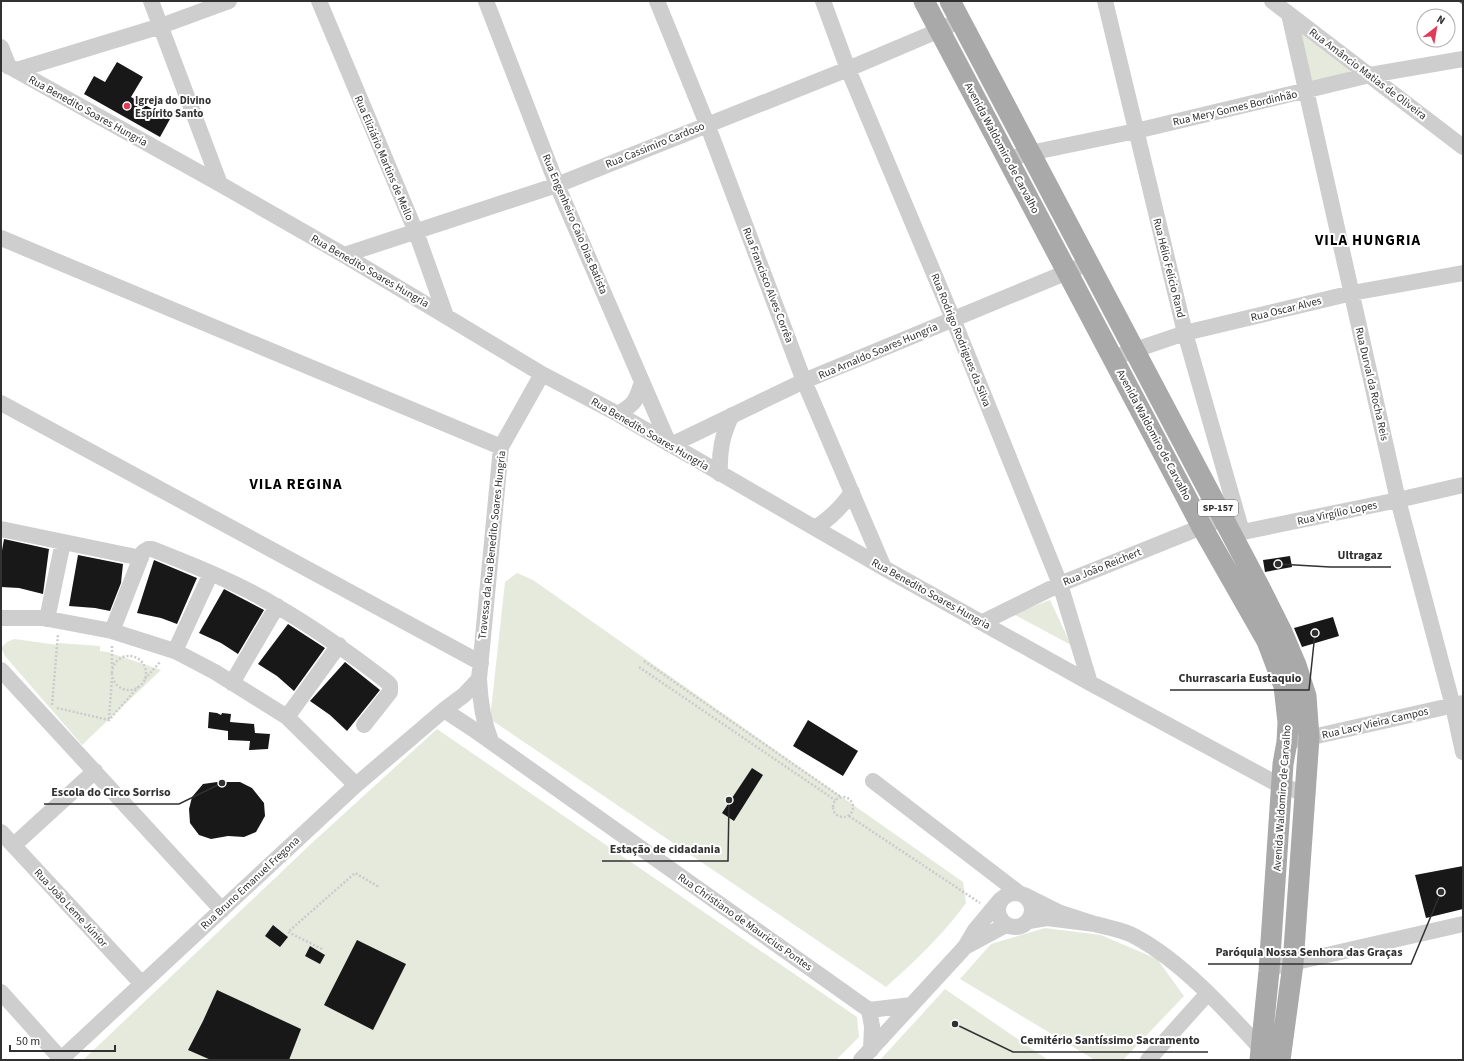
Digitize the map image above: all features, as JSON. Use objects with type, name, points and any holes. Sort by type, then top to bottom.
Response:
[{"type":"main road","name":"Avenida Waldomiro de Carvalho","points":[[924,1],[1206,534],[1267,641],[1284,686],[1288,722],[1287,742],[1281,786],[1265,1056]]},
{"type":"main road","name":"Avenida Waldomiro de Carvalho","points":[[950,1],[1088,263],[1232,528],[1282,632],[1296,665],[1306,696],[1309,738],[1293,964],[1280,1060]]},
{"type":"street","points":[[151,1],[220,184]]},
{"type":"street","points":[[1,47],[9,66],[161,26],[229,1]]},
{"type":"street","name":"Rua Eliziário Martins de Mello","points":[[319,1],[416,232],[446,316]]},
{"type":"street","name":"Rua Engenheiro Caio Dias Batista","points":[[486,1],[557,184],[670,444]]},
{"type":"street","name":"Rua Francisco Alves Corrêa","points":[[657,1],[707,124],[804,381],[884,568]]},
{"type":"street","name":"Rua Rodrigo Rodrigues da Silva","points":[[823,1],[848,68],[953,319],[1060,584],[1090,683]]},
{"type":"street","name":"Rua Hélio Felício Rand","points":[[1105,1],[1232,528]]},
{"type":"street","name":"Rua Amâncio Matias de Oliveira","points":[[1272,1],[1463,147]]},
{"type":"street","name":"Rua Durval da Rocha Reis","points":[[1289,14],[1398,500],[1458,704],[1463,752]]},
{"type":"street","name":"Rua Cassimiro Cardoso","points":[[344,255],[557,184],[848,68],[940,30],[960,20]]},
{"type":"street","name":"Rua Mery Gomes Bordinhão","points":[[1008,159],[1136,131],[1370,75],[1463,59]]},
{"type":"street","name":"Rua Benedito Soares Hungria","points":[[9,66],[344,255],[542,374],[618,414],[884,568],[1090,683],[1281,786],[1305,793]]},
{"type":"street","points":[[1,238],[501,447]]},
{"type":"street","name":"Rua Arnaldo Soares Hungria","points":[[670,444],[804,381],[1088,263]]},
{"type":"street","name":"Rua Oscar Alves","points":[[1113,358],[1185,333],[1352,293],[1463,273]]},
{"type":"street","name":"Travessa da Rua Benedito Soares Hungria","points":[[491,741],[484,723],[480,701],[479,679],[501,447],[542,374]]},
{"type":"street","points":[[618,414],[634,403],[642,382]]},
{"type":"street","points":[[1,403],[481,663]]},
{"type":"street","points":[[720,474],[719,459],[721,444],[725,429],[732,415]]},
{"type":"street","name":"Rua Virgílio Lopes","points":[[1206,534],[1232,528],[1398,500],[1463,485]]},
{"type":"street","points":[[815,528],[830,519],[852,492]]},
{"type":"street","points":[[1,529],[141,558]]},
{"type":"street","name":"Rua João Reichert","points":[[983,622],[1060,584],[1206,534]]},
{"type":"street","points":[[53,620],[62,542]]},
{"type":"street","points":[[112,631],[143,552],[148,548],[152,549],[211,573],[276,606],[339,645],[386,681],[390,685],[390,692],[364,725]]},
{"type":"street","points":[[172,650],[211,573]]},
{"type":"street","points":[[232,683],[276,606]]},
{"type":"street","points":[[1,618],[53,620],[112,631],[172,650],[215,672],[287,717],[356,785]]},
{"type":"street","points":[[287,717],[339,645]]},
{"type":"street","points":[[1,670],[222,910]]},
{"type":"street","name":"Rua Bruno Emanuel Fregona","points":[[61,1059],[356,785],[444,710],[464,695],[479,679]]},
{"type":"street","name":"Rua Lacy Vieira Campos","points":[[1287,742],[1458,704]]},
{"type":"street","name":"Rua Christiano de Mauricius Pontes","points":[[444,710],[491,741],[870,1010]]},
{"type":"street","points":[[14,846],[95,771]]},
{"type":"street","points":[[873,781],[1022,894],[1058,912],[1116,929],[1136,937],[1163,954],[1208,993],[1265,1056]]},
{"type":"street","name":"Rua João Leme Júnior","points":[[1,832],[142,984]]},
{"type":"street","points":[[866,1055],[965,948],[975,930],[1008,893],[1022,894],[1031,904],[1032,915],[1029,921]]},
{"type":"street","points":[[996,906],[998,916],[1006,925],[1012,927],[1018,927],[1029,921],[1047,918],[1095,924]]},
{"type":"street","points":[[1270,968],[1293,964],[1463,924]]},
{"type":"street","points":[[965,948],[1006,925]]},
{"type":"street","points":[[1,992],[61,1059]]},
{"type":"street","points":[[1148,1060],[1208,993]]},
{"type":"street","points":[[866,1055],[872,1026],[870,1010],[912,1005]]},
{"type":"path","points":[[52,707],[53,620]]},
{"type":"path","points":[[109,720],[113,677],[112,631]]},
{"type":"path","points":[[109,720],[144,679],[172,650]]},
{"type":"path","points":[[112,669],[118,660],[123,657],[134,657],[143,663],[145,668],[144,679]]},
{"type":"path","points":[[644,661],[841,796],[848,798],[853,803],[853,810],[849,816]]},
{"type":"path","points":[[639,667],[835,800]]},
{"type":"path","points":[[113,677],[117,685],[122,688],[132,689],[139,686]]},
{"type":"path","points":[[31,702],[109,720]]},
{"type":"path","points":[[841,796],[835,800],[833,806],[834,812],[842,817],[849,816],[996,906]]},
{"type":"path","points":[[322,949],[288,932],[355,873],[379,887]]},
{"type":"shaded area","points":[[1294,21],[1364,74],[1307,88]]},
{"type":"shaded area","points":[[517,573],[533,580],[963,882],[966,903],[957,915],[928,947],[886,987],[490,719],[505,582]]},
{"type":"shaded area","points":[[1050,600],[1071,645],[1013,614]]},
{"type":"shaded area","points":[[14,639],[58,645],[59,643],[100,646],[100,651],[108,652],[161,670],[82,745],[5,656],[1,648],[7,642]]},
{"type":"shaded area","points":[[437,729],[857,1017],[859,1037],[836,1060],[83,1060],[313,842]]},
{"type":"shaded area","points":[[1045,928],[1101,935],[1157,959],[1184,996],[1123,1060],[1095,1060],[960,979],[991,944]]},
{"type":"shaded area","points":[[945,989],[1048,1060],[880,1060]]},
{"type":"building","name":"Igreja do Divino Espírito Santo","points":[[117,62],[143,77],[131,97],[170,119],[160,137],[84,94],[94,76],[105,82]]},
{"type":"building","points":[[4,539],[49,549],[43,594],[19,588],[1,587],[1,556]]},
{"type":"building","points":[[78,555],[123,564],[121,583],[110,611],[69,606]]},
{"type":"building","points":[[1290,556],[1292,567],[1265,572],[1263,560]]},
{"type":"building","points":[[154,560],[197,578],[177,624],[161,618],[137,613]]},
{"type":"building","points":[[224,589],[264,610],[238,654],[221,643],[199,633]]},
{"type":"building","points":[[1333,617],[1339,636],[1302,647],[1294,628]]},
{"type":"building","points":[[288,624],[325,648],[294,691],[277,676],[258,664]]},
{"type":"building","points":[[345,662],[380,690],[347,731],[330,715],[310,701]]},
{"type":"building","points":[[209,712],[221,715],[222,713],[231,714],[230,722],[254,724],[255,733],[270,734],[268,749],[249,750],[250,741],[228,740],[228,731],[208,728]]},
{"type":"building","points":[[808,720],[858,751],[843,776],[793,746]]},
{"type":"building","points":[[752,768],[763,775],[734,821],[722,813]]},
{"type":"building","points":[[217,782],[240,782],[252,788],[264,803],[265,816],[256,832],[244,837],[228,836],[211,839],[199,835],[190,823],[189,809],[192,797],[203,784]]},
{"type":"building","points":[[1463,866],[1463,909],[1426,918],[1415,875]]},
{"type":"building","points":[[273,925],[288,937],[280,947],[265,936]]},
{"type":"building","points":[[357,940],[406,964],[373,1030],[324,1005]]},
{"type":"building","points":[[310,946],[325,955],[320,964],[305,956]]},
{"type":"building","points":[[217,990],[301,1029],[289,1060],[211,1060],[188,1050]]},
{"type":"place","name":"Igreja do Divino Espírito Santo","points":[[127,106]]},
{"type":"place","name":"Ultragaz","points":[[1278,564]]},
{"type":"place","name":"Churrascaria Eustaquio","points":[[1315,633]]},
{"type":"place","name":"Escola do Circo Sorriso","points":[[222,783]]},
{"type":"place","name":"Estação de cidadania","points":[[729,800]]},
{"type":"place","name":"Paróquia Nossa Senhora das Graças","points":[[1441,892]]},
{"type":"place","name":"Cemitério Santíssimo Sacramento","points":[[955,1024]]},
{"type":"district","name":"VILA HUNGRIA","points":[[1368,240]]},
{"type":"district","name":"VILA REGINA","points":[[296,484]]}]
